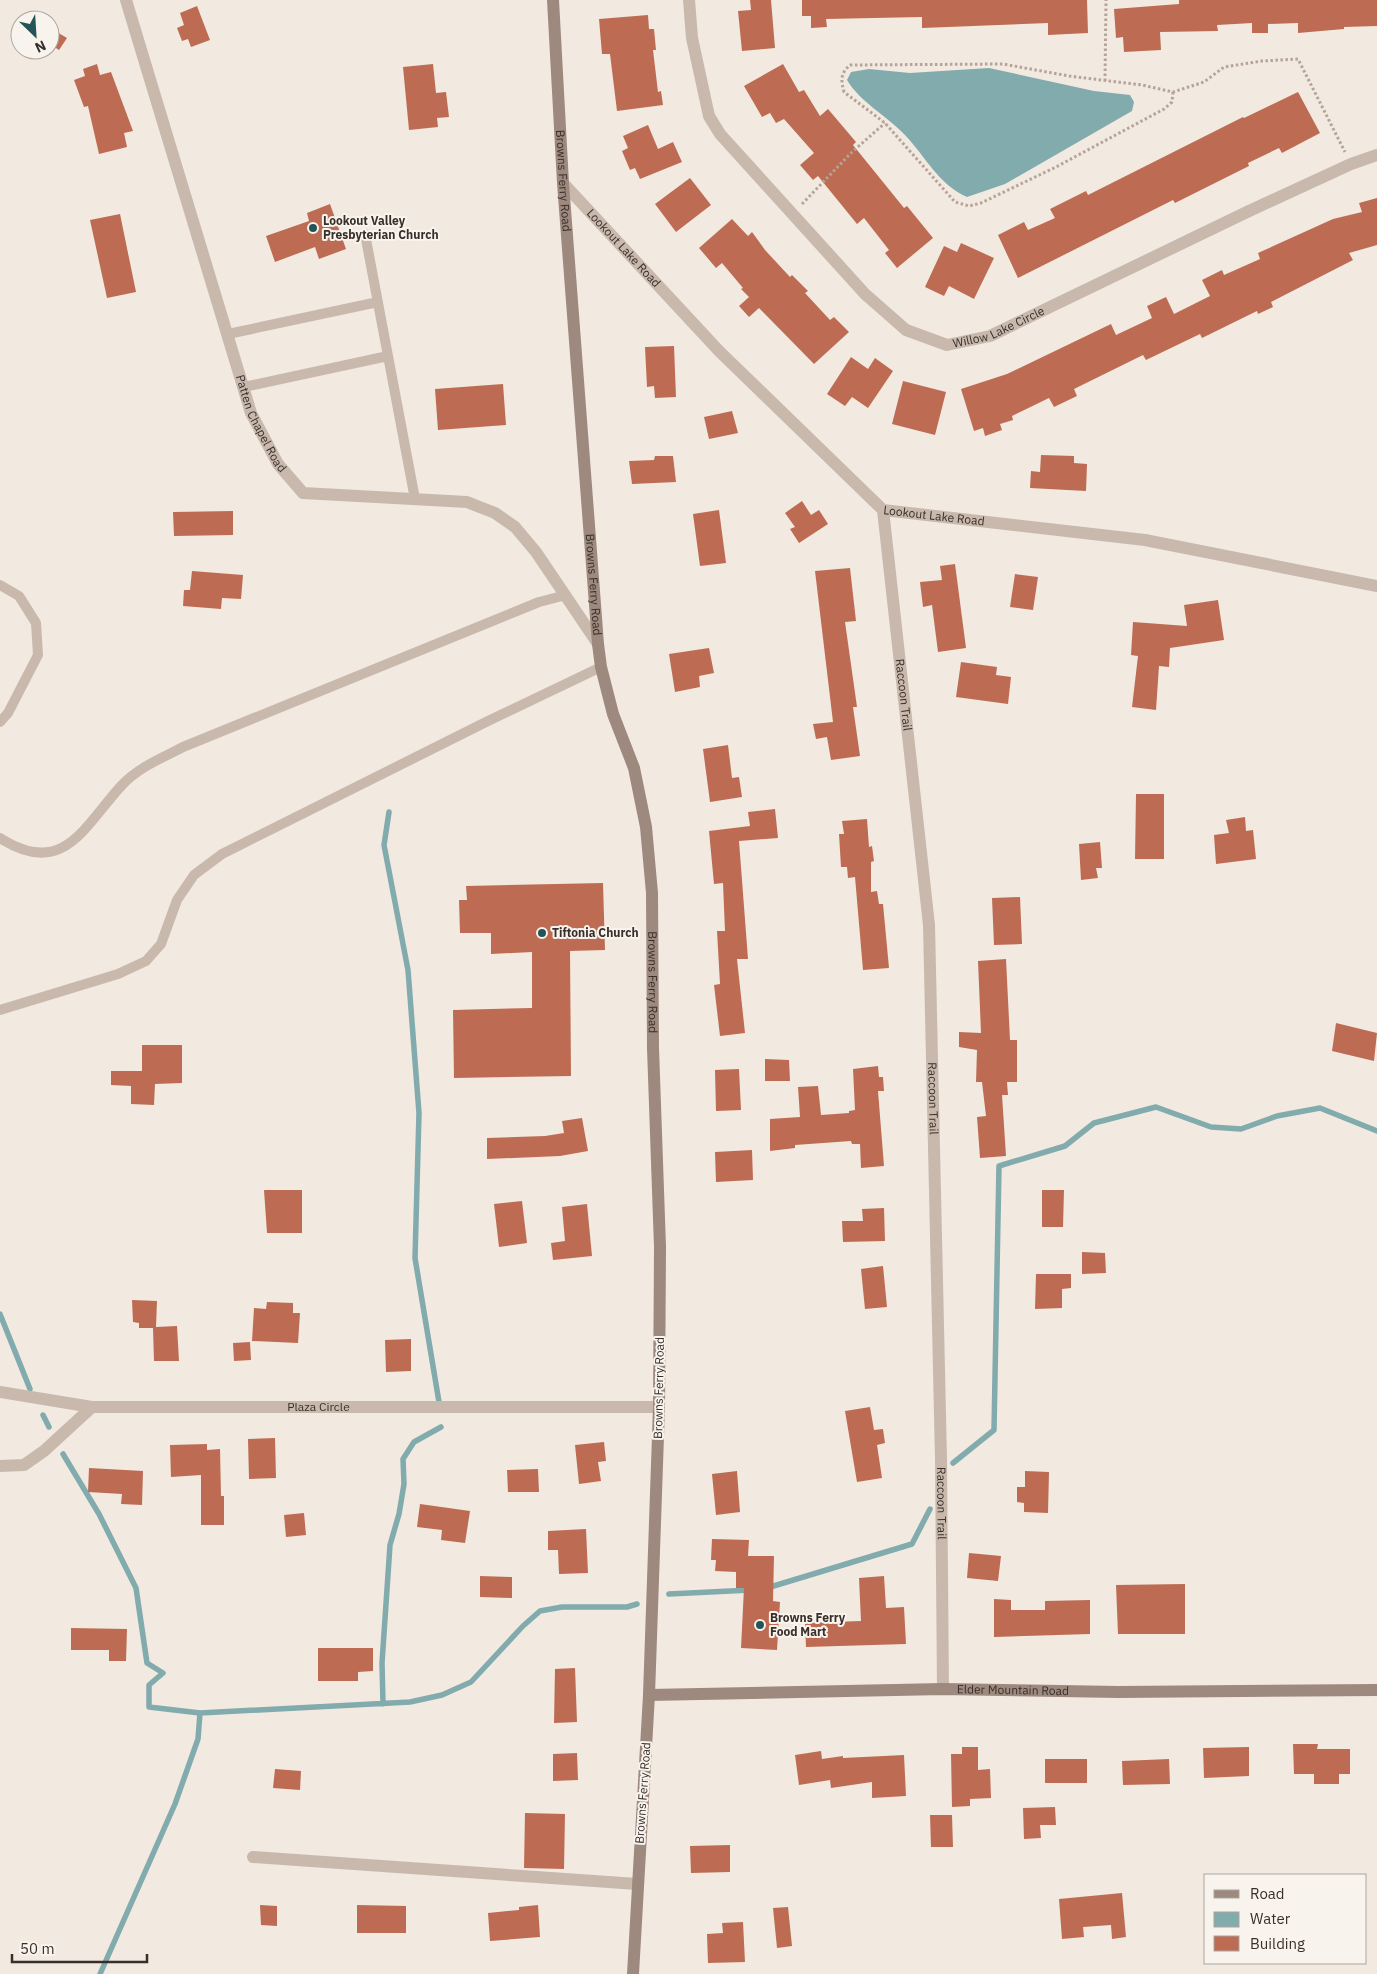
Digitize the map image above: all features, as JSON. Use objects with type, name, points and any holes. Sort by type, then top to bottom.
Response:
[{"type":"street","name":"Patten Chapel Road","points":[[126,0],[252,413],[278,464],[303,493],[467,502],[494,512],[515,526],[566,595],[598,644]]},
{"type":"street","name":"Browns Ferry Road","points":[[553,0],[563,183],[598,644],[601,667],[613,714],[634,768],[646,827],[652,893],[653,1048],[660,1248],[659,1407],[649,1695],[633,1974]]},
{"type":"street","name":"Willow Lake Circle","points":[[689,0],[692,38],[709,116],[720,134],[865,294],[906,330],[946,345],[990,336],[1238,216],[1351,164],[1377,155]]},
{"type":"street","name":"Lookout Lake Road","points":[[563,183],[719,351],[884,510],[1145,540],[1377,586]]},
{"type":"street","name":"Raccoon Trail","points":[[884,510],[929,925],[941,1450],[943,1689]]},
{"type":"street","name":"Plaza Circle","points":[[0,1392],[92,1407],[659,1407]]},
{"type":"street","points":[[0,1466],[24,1465],[44,1451],[92,1407]]},
{"type":"street","name":"Elder Mountain Road","points":[[649,1695],[943,1689],[1118,1692],[1377,1690]]},
{"type":"street","points":[[253,1857],[637,1884]]},
{"type":"lane","points":[[365,234],[415,499]]},
{"type":"lane","points":[[228,334],[378,302]]},
{"type":"lane","points":[[244,388],[388,356]]},
{"type":"lane","points":[[0,585],[19,596],[36,623],[38,655],[8,713],[0,722]]},
{"type":"lane","points":[[0,838],[26,852],[46,852],[69,844],[85,831],[129,779],[142,768],[183,746],[539,602],[566,595]]},
{"type":"lane","points":[[0,1010],[118,974],[146,961],[161,944],[177,900],[194,876],[222,854],[488,721],[601,667]]},
{"type":"path","points":[[1105,81],[1106,0]]},
{"type":"path","points":[[1173,92],[1172,102],[1164,109],[1056,167],[981,203],[970,206],[955,202],[885,123],[844,92],[841,81],[843,72],[850,65],[1003,64],[1105,81],[1142,85],[1173,92],[1204,82],[1224,67],[1262,61],[1298,59],[1351,164]]},
{"type":"path","points":[[793,215],[845,159],[885,123]]},
{"type":"water","points":[[989,68],[1094,91],[1130,95],[1134,102],[1132,111],[1005,184],[967,197],[957,192],[940,178],[905,135],[866,102],[847,80],[851,72],[869,69],[910,73]]},
{"type":"building","points":[[750,0],[771,0],[775,48],[742,51],[738,11],[751,10]]},
{"type":"building","points":[[802,0],[1087,0],[1088,33],[1048,35],[1048,23],[922,28],[922,17],[826,19],[827,27],[811,28],[811,16],[802,16]]},
{"type":"building","points":[[1179,0],[1377,0],[1377,26],[1344,27],[1344,29],[1298,33],[1298,23],[1268,24],[1268,33],[1252,33],[1252,23],[1217,25],[1218,31],[1160,32],[1161,50],[1124,52],[1123,37],[1116,38],[1114,9],[1179,4]]},
{"type":"building","points":[[197,6],[210,40],[191,47],[188,39],[182,41],[177,28],[184,25],[180,13]]},
{"type":"building","points":[[648,15],[649,29],[654,29],[656,50],[653,50],[658,92],[661,91],[663,105],[617,111],[610,54],[602,54],[599,19]]},
{"type":"building","points":[[60,34],[67,38],[60,48]]},
{"type":"building","points":[[97,64],[100,75],[111,72],[133,131],[124,133],[127,147],[99,154],[88,106],[84,107],[74,80],[85,76],[83,69]]},
{"type":"building","points":[[433,64],[436,93],[446,92],[449,117],[437,118],[438,127],[409,130],[403,67]]},
{"type":"building","points":[[783,64],[799,92],[804,90],[820,116],[828,109],[856,142],[853,145],[904,208],[907,206],[933,238],[897,268],[885,253],[889,250],[864,218],[857,224],[818,176],[813,180],[800,165],[814,153],[784,119],[776,123],[770,113],[762,117],[744,86]]},
{"type":"building","points":[[1298,92],[1320,133],[1282,153],[1279,148],[1248,163],[1249,166],[1175,203],[1173,200],[1018,278],[998,235],[1024,222],[1028,230],[1055,218],[1050,209],[1086,191],[1088,195],[1243,117]]},
{"type":"building","points":[[648,125],[658,149],[673,142],[682,162],[640,179],[635,168],[630,170],[622,151],[628,148],[623,136]]},
{"type":"building","points":[[690,178],[711,205],[676,232],[655,204]]},
{"type":"building","points":[[1377,198],[1377,245],[1349,253],[1353,260],[1271,302],[1273,307],[1258,314],[1257,311],[1202,338],[1200,334],[1146,360],[1143,355],[1074,389],[1077,396],[1054,407],[1049,398],[1012,416],[1013,420],[1000,424],[1002,430],[985,436],[983,428],[974,431],[961,389],[1007,374],[1111,324],[1116,335],[1152,318],[1147,306],[1166,297],[1174,314],[1210,296],[1202,280],[1222,270],[1224,275],[1260,259],[1258,253],[1333,219],[1362,212],[1359,203]]},
{"type":"building","name":"Lookout Valley Presbyterian Church","points":[[330,204],[346,249],[319,259],[315,247],[275,262],[266,236],[309,221],[307,213]]},
{"type":"building","points":[[120,214],[136,292],[107,298],[90,220]]},
{"type":"building","points":[[732,219],[748,236],[752,232],[765,250],[790,277],[792,275],[808,291],[805,293],[830,320],[834,317],[849,332],[814,364],[759,308],[749,317],[739,306],[749,297],[741,289],[743,288],[722,263],[716,268],[699,248]]},
{"type":"building","points":[[961,243],[994,258],[974,299],[949,286],[944,296],[925,287],[944,246],[957,252]]},
{"type":"building","points":[[674,346],[676,397],[655,398],[654,386],[647,387],[645,347]]},
{"type":"building","points":[[851,357],[868,369],[875,358],[893,371],[868,408],[852,397],[845,406],[827,394]]},
{"type":"building","points":[[903,381],[946,392],[935,435],[892,424]]},
{"type":"building","points":[[503,384],[506,425],[438,430],[435,389]]},
{"type":"building","points":[[732,411],[738,433],[709,439],[704,417]]},
{"type":"building","points":[[1041,455],[1074,456],[1074,463],[1087,464],[1086,491],[1030,488],[1031,471],[1040,472]]},
{"type":"building","points":[[655,456],[673,456],[676,482],[632,484],[629,461],[654,460]]},
{"type":"building","points":[[802,501],[811,515],[819,510],[828,524],[799,543],[790,529],[795,527],[785,513]]},
{"type":"building","points":[[719,510],[726,563],[700,566],[693,514]]},
{"type":"building","points":[[233,511],[233,535],[174,536],[173,512]]},
{"type":"building","points":[[955,564],[966,648],[938,652],[932,605],[923,607],[920,582],[942,580],[940,566]]},
{"type":"building","points":[[850,568],[856,621],[845,622],[857,707],[853,707],[860,756],[831,760],[827,737],[816,739],[813,724],[833,722],[815,571]]},
{"type":"building","points":[[192,571],[243,575],[241,599],[222,598],[221,609],[183,606],[184,590],[190,590]]},
{"type":"building","points":[[1015,574],[1038,577],[1033,610],[1010,607]]},
{"type":"building","points":[[1218,600],[1224,640],[1170,648],[1169,667],[1159,666],[1156,710],[1132,707],[1138,656],[1131,655],[1133,622],[1187,626],[1184,605]]},
{"type":"building","points":[[709,648],[714,673],[699,676],[700,687],[675,692],[669,654]]},
{"type":"building","points":[[961,662],[997,667],[996,675],[1011,677],[1008,704],[956,697]]},
{"type":"building","points":[[728,745],[732,778],[739,777],[742,797],[710,802],[703,749]]},
{"type":"building","points":[[1136,794],[1164,794],[1164,859],[1135,859]]},
{"type":"building","points":[[775,809],[778,838],[739,841],[748,959],[737,959],[745,1033],[720,1036],[714,985],[720,984],[717,931],[725,931],[723,883],[714,884],[709,831],[750,826],[748,812]]},
{"type":"building","points":[[1245,817],[1246,831],[1253,830],[1256,859],[1216,864],[1214,835],[1229,833],[1226,820]]},
{"type":"building","points":[[867,819],[869,847],[872,846],[874,861],[871,862],[871,892],[877,891],[879,904],[883,904],[889,968],[863,970],[855,877],[848,878],[847,867],[841,867],[839,834],[844,834],[842,821]]},
{"type":"building","points":[[1100,842],[1102,868],[1096,868],[1098,878],[1081,880],[1079,844]]},
{"type":"building","points":[[603,883],[605,950],[570,951],[571,1076],[454,1078],[453,1010],[532,1008],[532,952],[491,954],[491,933],[460,933],[459,900],[467,900],[466,886]]},
{"type":"building","points":[[1020,897],[1022,944],[994,945],[992,898]]},
{"type":"building","points":[[1006,959],[1010,1040],[1017,1040],[1017,1082],[1007,1082],[1008,1095],[1002,1095],[1006,1156],[980,1158],[977,1117],[986,1116],[982,1082],[976,1082],[977,1050],[959,1047],[959,1032],[981,1033],[978,961]]},
{"type":"building","points":[[1336,1023],[1377,1033],[1374,1061],[1332,1051]]},
{"type":"building","points":[[142,1045],[182,1045],[182,1083],[155,1084],[154,1105],[131,1104],[131,1086],[111,1085],[111,1071],[142,1071]]},
{"type":"building","points":[[765,1059],[789,1060],[790,1081],[765,1081]]},
{"type":"building","points":[[878,1066],[879,1077],[883,1077],[884,1091],[878,1091],[884,1166],[861,1168],[860,1144],[852,1144],[851,1141],[795,1145],[795,1148],[770,1151],[770,1119],[800,1117],[798,1087],[818,1086],[821,1115],[849,1113],[849,1111],[855,1110],[853,1069]]},
{"type":"building","points":[[739,1069],[741,1110],[716,1111],[715,1070]]},
{"type":"building","points":[[582,1118],[588,1151],[560,1156],[487,1159],[487,1138],[545,1136],[564,1133],[562,1121]]},
{"type":"building","points":[[752,1150],[753,1180],[716,1182],[715,1152]]},
{"type":"building","points":[[264,1190],[302,1190],[302,1233],[267,1233]]},
{"type":"building","points":[[1042,1190],[1064,1190],[1063,1227],[1042,1227]]},
{"type":"building","points":[[522,1201],[527,1243],[499,1247],[494,1204]]},
{"type":"building","points":[[587,1204],[592,1256],[553,1260],[551,1243],[565,1241],[562,1207]]},
{"type":"building","points":[[884,1208],[885,1241],[843,1242],[842,1221],[863,1221],[862,1209]]},
{"type":"building","points":[[1082,1252],[1105,1253],[1106,1273],[1082,1274]]},
{"type":"building","points":[[883,1266],[887,1307],[865,1309],[861,1269]]},
{"type":"building","points":[[1036,1274],[1071,1274],[1071,1288],[1062,1289],[1062,1308],[1035,1309]]},
{"type":"building","points":[[132,1300],[157,1301],[156,1327],[177,1326],[179,1361],[154,1361],[153,1328],[139,1328],[139,1323],[133,1322]]},
{"type":"building","points":[[267,1302],[293,1303],[293,1313],[300,1313],[298,1343],[252,1341],[254,1308],[266,1309]]},
{"type":"building","points":[[411,1339],[411,1371],[386,1372],[385,1340]]},
{"type":"building","points":[[250,1342],[251,1360],[234,1361],[233,1343]]},
{"type":"building","points":[[870,1407],[874,1430],[883,1429],[885,1443],[877,1445],[882,1478],[857,1482],[845,1411]]},
{"type":"building","points":[[275,1438],[276,1478],[249,1479],[248,1439]]},
{"type":"building","points":[[604,1442],[606,1461],[598,1462],[601,1481],[579,1484],[575,1445]]},
{"type":"building","points":[[207,1444],[207,1450],[220,1449],[221,1496],[224,1496],[224,1525],[201,1525],[201,1475],[171,1477],[170,1445]]},
{"type":"building","points":[[89,1468],[143,1471],[142,1505],[121,1504],[122,1494],[88,1492]]},
{"type":"building","points":[[538,1469],[539,1492],[508,1492],[507,1470]]},
{"type":"building","points":[[737,1471],[740,1512],[716,1515],[712,1474]]},
{"type":"building","points":[[1025,1471],[1049,1472],[1048,1513],[1024,1512],[1024,1503],[1017,1502],[1017,1487],[1025,1487]]},
{"type":"building","points":[[420,1504],[470,1511],[465,1543],[441,1540],[442,1530],[417,1527]]},
{"type":"building","points":[[304,1513],[306,1535],[286,1537],[284,1515]]},
{"type":"building","points":[[586,1529],[588,1573],[559,1574],[558,1550],[548,1550],[548,1531]]},
{"type":"building","points":[[712,1539],[749,1540],[748,1556],[774,1556],[773,1601],[780,1602],[777,1650],[741,1648],[744,1588],[736,1588],[736,1572],[715,1571],[716,1560],[711,1560]]},
{"type":"building","points":[[969,1553],[1001,1556],[998,1581],[967,1578]]},
{"type":"building","points":[[480,1576],[512,1577],[512,1598],[480,1597]]},
{"type":"building","points":[[884,1576],[886,1608],[904,1607],[906,1644],[806,1647],[805,1623],[861,1621],[859,1578]]},
{"type":"building","points":[[1185,1584],[1185,1634],[1118,1634],[1116,1585]]},
{"type":"building","points":[[994,1599],[1011,1600],[1011,1610],[1045,1610],[1045,1601],[1090,1600],[1090,1634],[994,1637]]},
{"type":"building","points":[[71,1628],[127,1629],[126,1661],[109,1661],[109,1650],[71,1650]]},
{"type":"building","points":[[318,1648],[373,1648],[373,1671],[358,1672],[358,1681],[318,1681]]},
{"type":"building","points":[[575,1668],[577,1722],[554,1723],[555,1669]]},
{"type":"building","points":[[1293,1744],[1318,1744],[1317,1749],[1350,1749],[1350,1774],[1339,1774],[1339,1784],[1314,1784],[1314,1774],[1294,1774]]},
{"type":"building","points":[[962,1747],[978,1747],[978,1770],[990,1769],[991,1798],[970,1799],[970,1806],[952,1807],[951,1754],[962,1754]]},
{"type":"building","points":[[1249,1747],[1249,1776],[1204,1778],[1203,1748]]},
{"type":"building","points":[[821,1751],[822,1759],[843,1756],[843,1758],[904,1755],[906,1796],[872,1798],[872,1782],[831,1788],[830,1780],[799,1785],[795,1755]]},
{"type":"building","points":[[577,1753],[578,1780],[553,1781],[553,1754]]},
{"type":"building","points":[[1045,1759],[1087,1759],[1087,1783],[1045,1783]]},
{"type":"building","points":[[1169,1759],[1170,1784],[1123,1785],[1122,1761]]},
{"type":"building","points":[[275,1769],[301,1771],[300,1790],[273,1788]]},
{"type":"building","points":[[1055,1807],[1056,1825],[1040,1825],[1041,1838],[1024,1839],[1023,1808]]},
{"type":"building","points":[[525,1813],[565,1814],[564,1869],[524,1868]]},
{"type":"building","points":[[930,1815],[952,1815],[953,1847],[931,1847]]},
{"type":"building","points":[[730,1845],[730,1872],[691,1873],[690,1846]]},
{"type":"building","points":[[1122,1893],[1126,1937],[1112,1939],[1111,1925],[1083,1927],[1084,1937],[1062,1939],[1059,1899]]},
{"type":"building","points":[[260,1905],[277,1906],[277,1926],[261,1925]]},
{"type":"building","points":[[357,1905],[406,1906],[406,1933],[357,1933]]},
{"type":"building","points":[[538,1905],[540,1937],[490,1941],[488,1913],[519,1910],[519,1907]]},
{"type":"building","points":[[788,1907],[792,1946],[777,1948],[773,1908]]},
{"type":"building","points":[[743,1922],[745,1962],[708,1963],[707,1934],[723,1933],[722,1923]]},
{"type":"waterway","points":[[389,812],[384,845],[408,970],[419,1113],[415,1258],[439,1402]]},
{"type":"waterway","points":[[953,1463],[994,1430],[999,1166],[1065,1146],[1094,1123],[1156,1107],[1211,1127],[1241,1129],[1277,1116],[1320,1108],[1377,1131]]},
{"type":"waterway","points":[[0,1314],[30,1389]]},
{"type":"waterway","points":[[43,1415],[49,1427]]},
{"type":"waterway","points":[[383,1704],[382,1663],[390,1545],[399,1514],[404,1484],[403,1459],[414,1442],[441,1427]]},
{"type":"waterway","points":[[63,1454],[99,1514],[136,1588],[147,1663],[163,1673],[149,1685],[149,1707],[200,1713],[410,1702],[442,1695],[471,1682],[523,1626],[540,1611],[562,1607],[627,1607],[637,1604]]},
{"type":"waterway","points":[[767,1588],[912,1544],[930,1509]]},
{"type":"waterway","points":[[669,1594],[751,1590]]},
{"type":"waterway","points":[[100,1974],[175,1804],[198,1739],[200,1713]]},
{"type":"place","name":"Lookout Valley Presbyterian Church","points":[[313,228]]},
{"type":"place","name":"Tiftonia Church","points":[[542,933]]},
{"type":"place","name":"Browns Ferry Food Mart","points":[[760,1625]]}]
